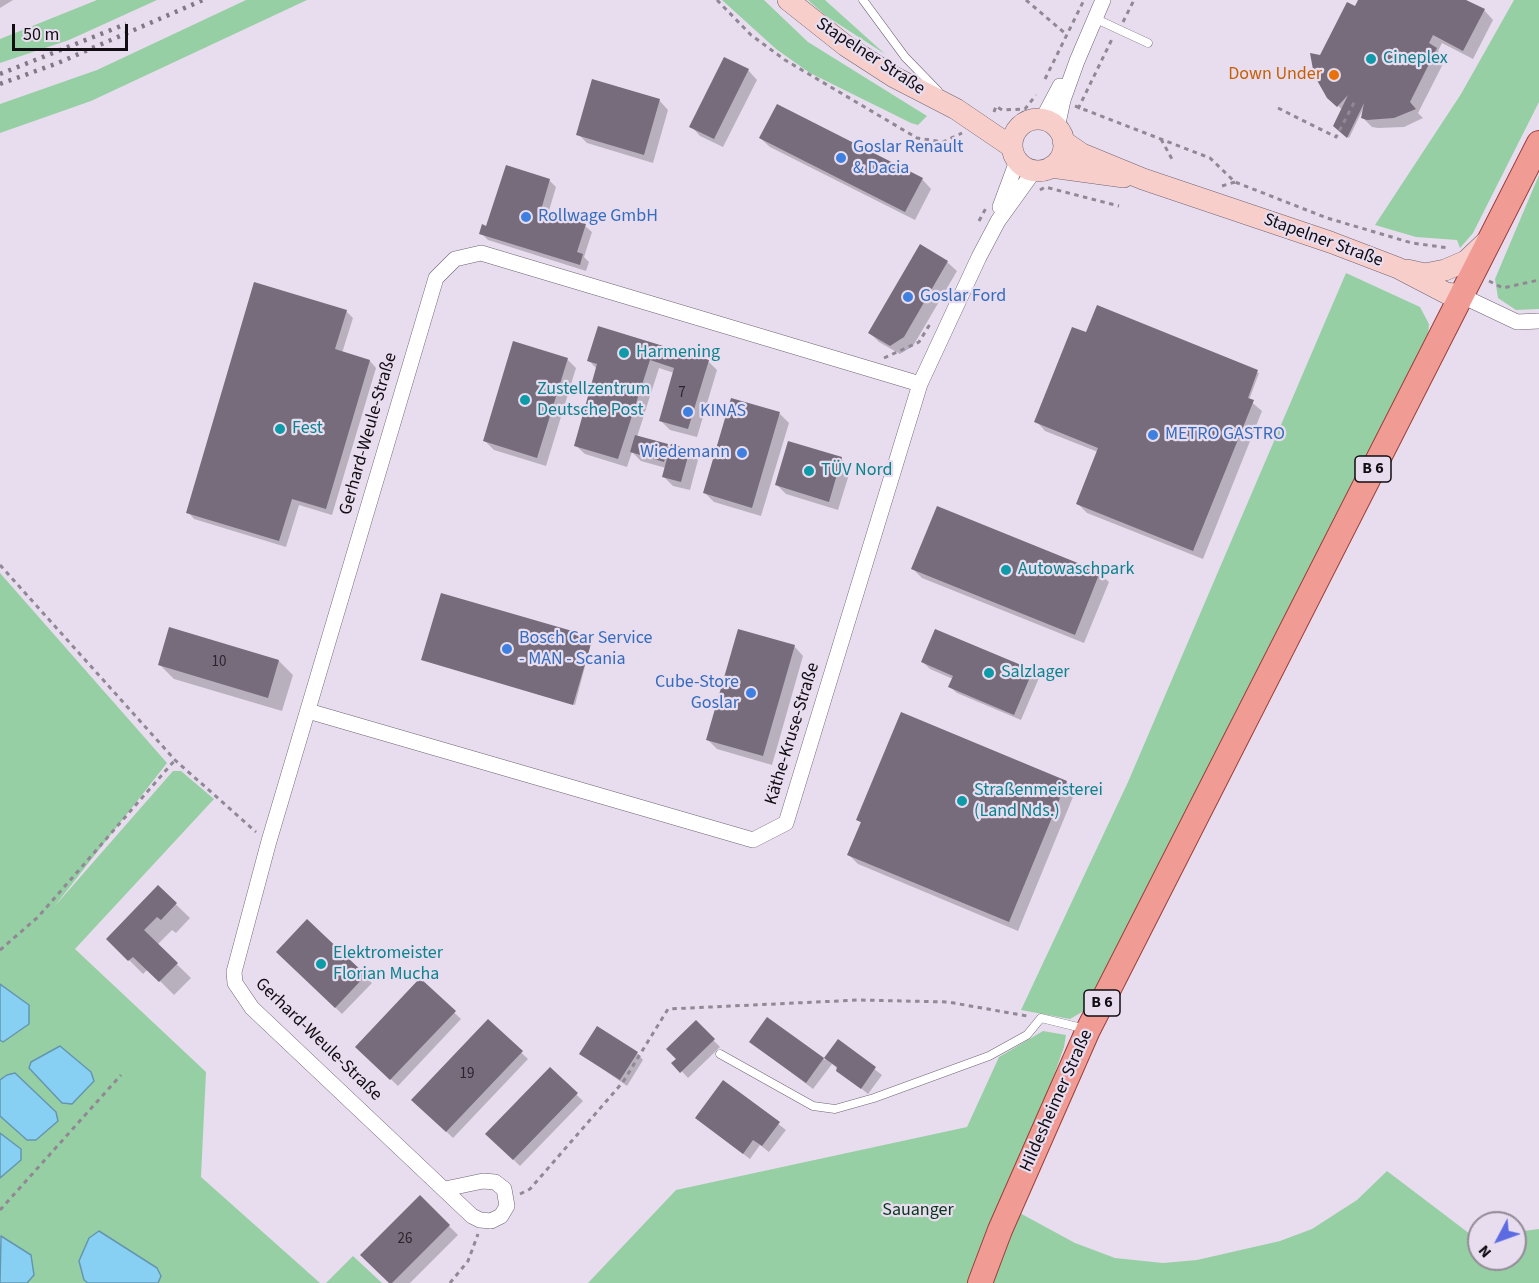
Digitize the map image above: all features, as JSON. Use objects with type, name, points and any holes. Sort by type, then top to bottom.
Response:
[{"type":"main road","name":"B 6","points":[[1463,278],[1490,236],[1539,143]]},
{"type":"main road","name":"Hildesheimer Straße","points":[[980,1283],[1000,1230],[1088,1030],[1214,782],[1463,278]]},
{"type":"street","name":"Stapelner Straße","points":[[788,0],[846,46],[884,71],[963,114],[1029,162],[1143,179]]},
{"type":"street","points":[[1054,130],[1077,61],[1103,0]]},
{"type":"street","points":[[920,384],[979,257],[1029,162],[1061,156],[1054,130],[1063,79],[1077,61]]},
{"type":"street","name":"Stapelner Straße","points":[[963,114],[1020,127]]},
{"type":"street","points":[[1029,162],[1013,140],[1020,127],[1034,120],[1054,130]]},
{"type":"street","name":"Stapelner Straße","points":[[1054,130],[1082,154],[1143,179],[1221,204],[1398,268],[1446,293],[1463,278]]},
{"type":"street","name":"Gerhard-Weule-Straße","points":[[480,1220],[252,1008],[235,983],[236,960],[269,841],[433,285],[440,273],[455,259],[481,253],[920,384]]},
{"type":"street","points":[[1398,268],[1425,274],[1463,278],[1517,322],[1539,321]]},
{"type":"street","points":[[1425,274],[1445,282],[1463,278]]},
{"type":"street","name":"Käthe-Kruse-Straße","points":[[308,711],[753,840],[786,823],[920,384]]},
{"type":"street","points":[[446,1189],[489,1181],[500,1185],[508,1200],[501,1216],[491,1221],[480,1220]]},
{"type":"lane","points":[[863,0],[905,57],[963,114]]},
{"type":"lane","points":[[1094,18],[1148,44]]},
{"type":"lane","points":[[720,1054],[813,1106],[835,1109],[874,1098],[989,1056],[1028,1035],[1041,1018],[1088,1030]]},
{"type":"path","points":[[717,0],[751,35],[785,60],[917,138],[943,142],[957,137],[963,114]]},
{"type":"path","points":[[1026,0],[1067,35]]},
{"type":"path","points":[[996,106],[1002,110],[1025,109],[1041,88],[1084,0]]},
{"type":"path","points":[[1076,114],[1117,29],[1134,0]]},
{"type":"path","points":[[1278,108],[1336,136],[1356,99]]},
{"type":"path","points":[[1063,100],[1210,158],[1235,182],[1327,218],[1412,243],[1450,248],[1463,278],[1503,288],[1539,280]]},
{"type":"path","points":[[1161,139],[1173,161]]},
{"type":"path","points":[[975,230],[995,188],[1023,200],[1045,187],[1119,206]]},
{"type":"path","points":[[874,370],[878,360],[919,342],[934,317]]},
{"type":"path","points":[[0,565],[175,760],[251,828],[269,841]]},
{"type":"path","points":[[0,950],[38,918],[175,760]]},
{"type":"path","points":[[508,1200],[530,1189],[623,1082],[668,1009],[859,1000],[948,1002],[1041,1018]]},
{"type":"path","points":[[0,1210],[121,1075]]},
{"type":"path","points":[[450,1283],[475,1249],[480,1220]]},
{"type":"green space","points":[[97,0],[157,0],[69,40],[0,63],[0,39]]},
{"type":"green space","points":[[246,0],[307,0],[91,101],[0,133],[0,104],[97,70]]},
{"type":"green space","points":[[722,0],[764,0],[808,42],[927,116],[918,125],[911,123],[810,73],[776,49]]},
{"type":"green space","points":[[808,0],[825,0],[885,54],[826,16]]},
{"type":"green space","points":[[1514,0],[1539,0],[1539,102],[1473,233],[1460,248],[1457,240],[1416,237],[1375,225],[1461,94]]},
{"type":"green space","points":[[1539,175],[1539,309],[1516,310],[1498,298],[1495,279]]},
{"type":"green space","points":[[1346,273],[1420,307],[1429,324],[1428,336],[1087,1009],[1070,1019],[1021,1010],[1128,782]]},
{"type":"green space","points":[[0,573],[167,763],[54,907],[173,771],[181,771],[214,799],[75,949],[206,1072],[201,1177],[320,1283],[158,1283],[161,1276],[83,1280],[88,1283],[27,1283],[34,1275],[0,1237],[0,1178],[21,1160],[21,1149],[0,1133],[0,1116],[27,1140],[7,1075],[0,1080],[0,1040],[4,1042],[29,1006],[0,984]]},
{"type":"green space","name":"Sauanger","points":[[1043,1031],[1066,1035],[1064,1047],[1047,1095],[969,1283],[588,1283],[676,1190],[967,1127],[999,1057]]},
{"type":"green space","points":[[1387,1171],[1467,1232],[1467,1271],[1527,1271],[1527,1230],[1539,1229],[1539,1283],[991,1283],[1018,1212],[1075,1243],[1115,1258],[1163,1263],[1197,1260],[1280,1241],[1312,1229],[1357,1200]]},
{"type":"green space","points":[[353,1256],[382,1283],[326,1283]]},
{"type":"water","points":[[0,984],[29,1005],[29,1024],[3,1042],[0,1040]]},
{"type":"water","points":[[60,1046],[91,1072],[94,1081],[72,1104],[62,1103],[29,1068],[31,1062]]},
{"type":"water","points":[[15,1073],[56,1112],[58,1121],[36,1140],[27,1140],[0,1116],[0,1080]]},
{"type":"water","points":[[0,1133],[21,1149],[21,1160],[0,1178]]},
{"type":"water","points":[[99,1231],[157,1268],[161,1276],[158,1283],[88,1283],[84,1280],[79,1261],[89,1238]]},
{"type":"water","points":[[1,1236],[31,1255],[34,1275],[27,1283],[0,1283]]},
{"type":"building","name":"Cineplex","points":[[1358,0],[1466,0],[1485,9],[1463,51],[1433,35],[1429,43],[1437,48],[1410,102],[1416,109],[1394,118],[1367,120],[1361,118],[1364,103],[1347,138],[1333,126],[1348,95],[1337,107],[1327,98],[1314,75],[1310,53],[1320,55],[1347,2],[1355,6]]},
{"type":"building","points":[[724,57],[749,69],[714,139],[689,127]]},
{"type":"building","points":[[592,79],[660,99],[644,155],[576,135]]},
{"type":"building","name":"Goslar Renault & Dacia","points":[[777,104],[923,178],[905,212],[759,138]]},
{"type":"building","name":"Rollwage GmbH","points":[[506,165],[550,179],[541,210],[586,224],[577,252],[583,254],[580,265],[479,234],[482,224],[486,226]]},
{"type":"building","name":"Goslar Ford","points":[[920,244],[948,261],[904,337],[890,346],[868,333]]},
{"type":"building","name":"Fest","points":[[254,282],[347,310],[335,349],[370,360],[326,509],[292,499],[279,541],[186,513]]},
{"type":"building","name":"METRO GASTRO","points":[[1097,305],[1258,370],[1248,398],[1254,400],[1193,551],[1076,504],[1098,448],[1034,422],[1072,327],[1086,332]]},
{"type":"building","points":[[598,326],[709,360],[688,429],[659,421],[674,368],[650,360],[618,459],[574,446],[597,364],[587,361]]},
{"type":"building","name":"Zustellzentrum Deutsche Post","points":[[513,341],[568,358],[537,458],[483,441]]},
{"type":"building","name":"Wiedemann","points":[[731,398],[780,412],[752,508],[703,493]]},
{"type":"building","points":[[635,435],[668,444],[667,447],[671,444],[690,449],[681,482],[662,477],[669,451],[667,450],[664,462],[630,452]]},
{"type":"building","name":"TÜV Nord","points":[[788,441],[842,457],[829,502],[775,485]]},
{"type":"building","name":"Autowaschpark","points":[[937,506],[1100,572],[1075,635],[911,569]]},
{"type":"building","name":"Bosch Car Service - MAN - Scania","points":[[441,593],[593,637],[573,705],[421,660]]},
{"type":"building","points":[[169,627],[279,660],[268,698],[158,665]]},
{"type":"building","name":"Cube-Store Goslar","points":[[738,629],[795,645],[763,756],[706,740]]},
{"type":"building","name":"Salzlager","points":[[935,629],[1033,670],[1014,715],[948,687],[953,676],[921,662]]},
{"type":"building","name":"Straßenmeisterei (Land Nds.)","points":[[901,712],[1067,781],[1009,922],[847,855],[861,822],[856,820]]},
{"type":"building","points":[[158,885],[177,903],[161,920],[157,917],[144,930],[178,963],[159,982],[133,957],[128,961],[106,939]]},
{"type":"building","name":"Elektromeister Florian Mucha","points":[[307,919],[366,975],[335,1008],[276,952]]},
{"type":"building","points":[[420,978],[456,1011],[390,1080],[355,1047]]},
{"type":"building","points":[[767,1017],[824,1058],[806,1083],[749,1042]]},
{"type":"building","points":[[488,1019],[523,1051],[446,1132],[411,1100]]},
{"type":"building","points":[[696,1020],[715,1039],[680,1073],[671,1063],[676,1059],[666,1049]]},
{"type":"building","points":[[597,1026],[638,1052],[620,1080],[579,1054]]},
{"type":"building","points":[[838,1039],[876,1067],[861,1089],[836,1071],[837,1067],[824,1058]]},
{"type":"building","points":[[550,1067],[578,1093],[513,1160],[485,1134]]},
{"type":"building","points":[[723,1080],[780,1122],[762,1146],[753,1140],[743,1154],[695,1118]]},
{"type":"building","points":[[420,1195],[450,1225],[392,1283],[389,1283],[360,1255]]},
{"type":"railway","points":[[0,84],[58,63],[203,0]]},
{"type":"railway","points":[[0,74],[126,24]]},
{"type":"place","name":"Cineplex","points":[[1371,59]]},
{"type":"place","name":"Down Under","points":[[1334,75]]},
{"type":"place","name":"Goslar Renault & Dacia","points":[[841,158]]},
{"type":"place","name":"Rollwage GmbH","points":[[526,217]]},
{"type":"place","name":"Goslar Ford","points":[[908,297]]},
{"type":"place","name":"Harmening","points":[[624,353]]},
{"type":"place","name":"Zustellzentrum Deutsche Post","points":[[525,400]]},
{"type":"place","name":"KINAS","points":[[688,412]]},
{"type":"place","name":"Fest","points":[[280,429]]},
{"type":"place","name":"METRO GASTRO","points":[[1153,435]]},
{"type":"place","name":"Wiedemann","points":[[742,453]]},
{"type":"place","name":"TÜV Nord","points":[[809,471]]},
{"type":"place","name":"Autowaschpark","points":[[1006,570]]},
{"type":"place","name":"Bosch Car Service - MAN - Scania","points":[[507,649]]},
{"type":"place","name":"Salzlager","points":[[989,673]]},
{"type":"place","name":"Cube-Store Goslar","points":[[751,693]]},
{"type":"place","name":"Straßenmeisterei (Land Nds.)","points":[[962,801]]},
{"type":"place","name":"Elektromeister Florian Mucha","points":[[321,964]]}]
